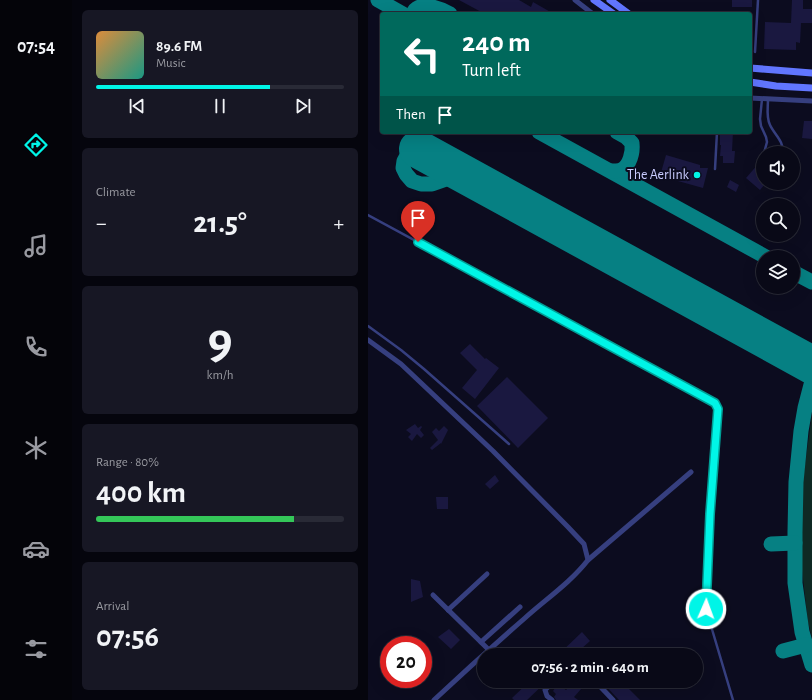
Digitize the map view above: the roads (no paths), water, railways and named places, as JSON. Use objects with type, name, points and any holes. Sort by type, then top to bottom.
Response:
[{"type":"main road","points":[[594,0],[611,12]]},
{"type":"main road","points":[[610,0],[627,12]]},
{"type":"main road","points":[[752,68],[812,73]]},
{"type":"main road","points":[[752,82],[776,86],[812,88]]},
{"type":"street","points":[[575,0],[590,12]]},
{"type":"street","points":[[752,98],[812,101]]},
{"type":"street","points":[[368,340],[402,364],[493,451],[579,537],[584,544],[588,560]]},
{"type":"street","points":[[491,648],[578,572],[588,560],[691,472]]},
{"type":"street","points":[[448,610],[487,574]]},
{"type":"street","points":[[433,594],[487,648]]},
{"type":"street","points":[[481,642],[520,607]]},
{"type":"street","points":[[434,700],[477,661]]},
{"type":"street","points":[[546,688],[545,690],[547,696],[552,700]]},
{"type":"street","points":[[602,688],[613,700]]},
{"type":"lane","points":[[755,52],[758,0]]},
{"type":"lane","points":[[762,99],[760,119],[761,126],[766,137],[766,146]]},
{"type":"lane","points":[[768,99],[767,117],[782,146]]},
{"type":"lane","points":[[715,169],[717,134]]},
{"type":"lane","points":[[368,215],[715,403],[718,409],[710,514],[706,609],[732,700]]},
{"type":"lane","points":[[368,326],[424,369],[509,444]]},
{"type":"place","name":"The Aerlink","points":[[697,175]]}]
